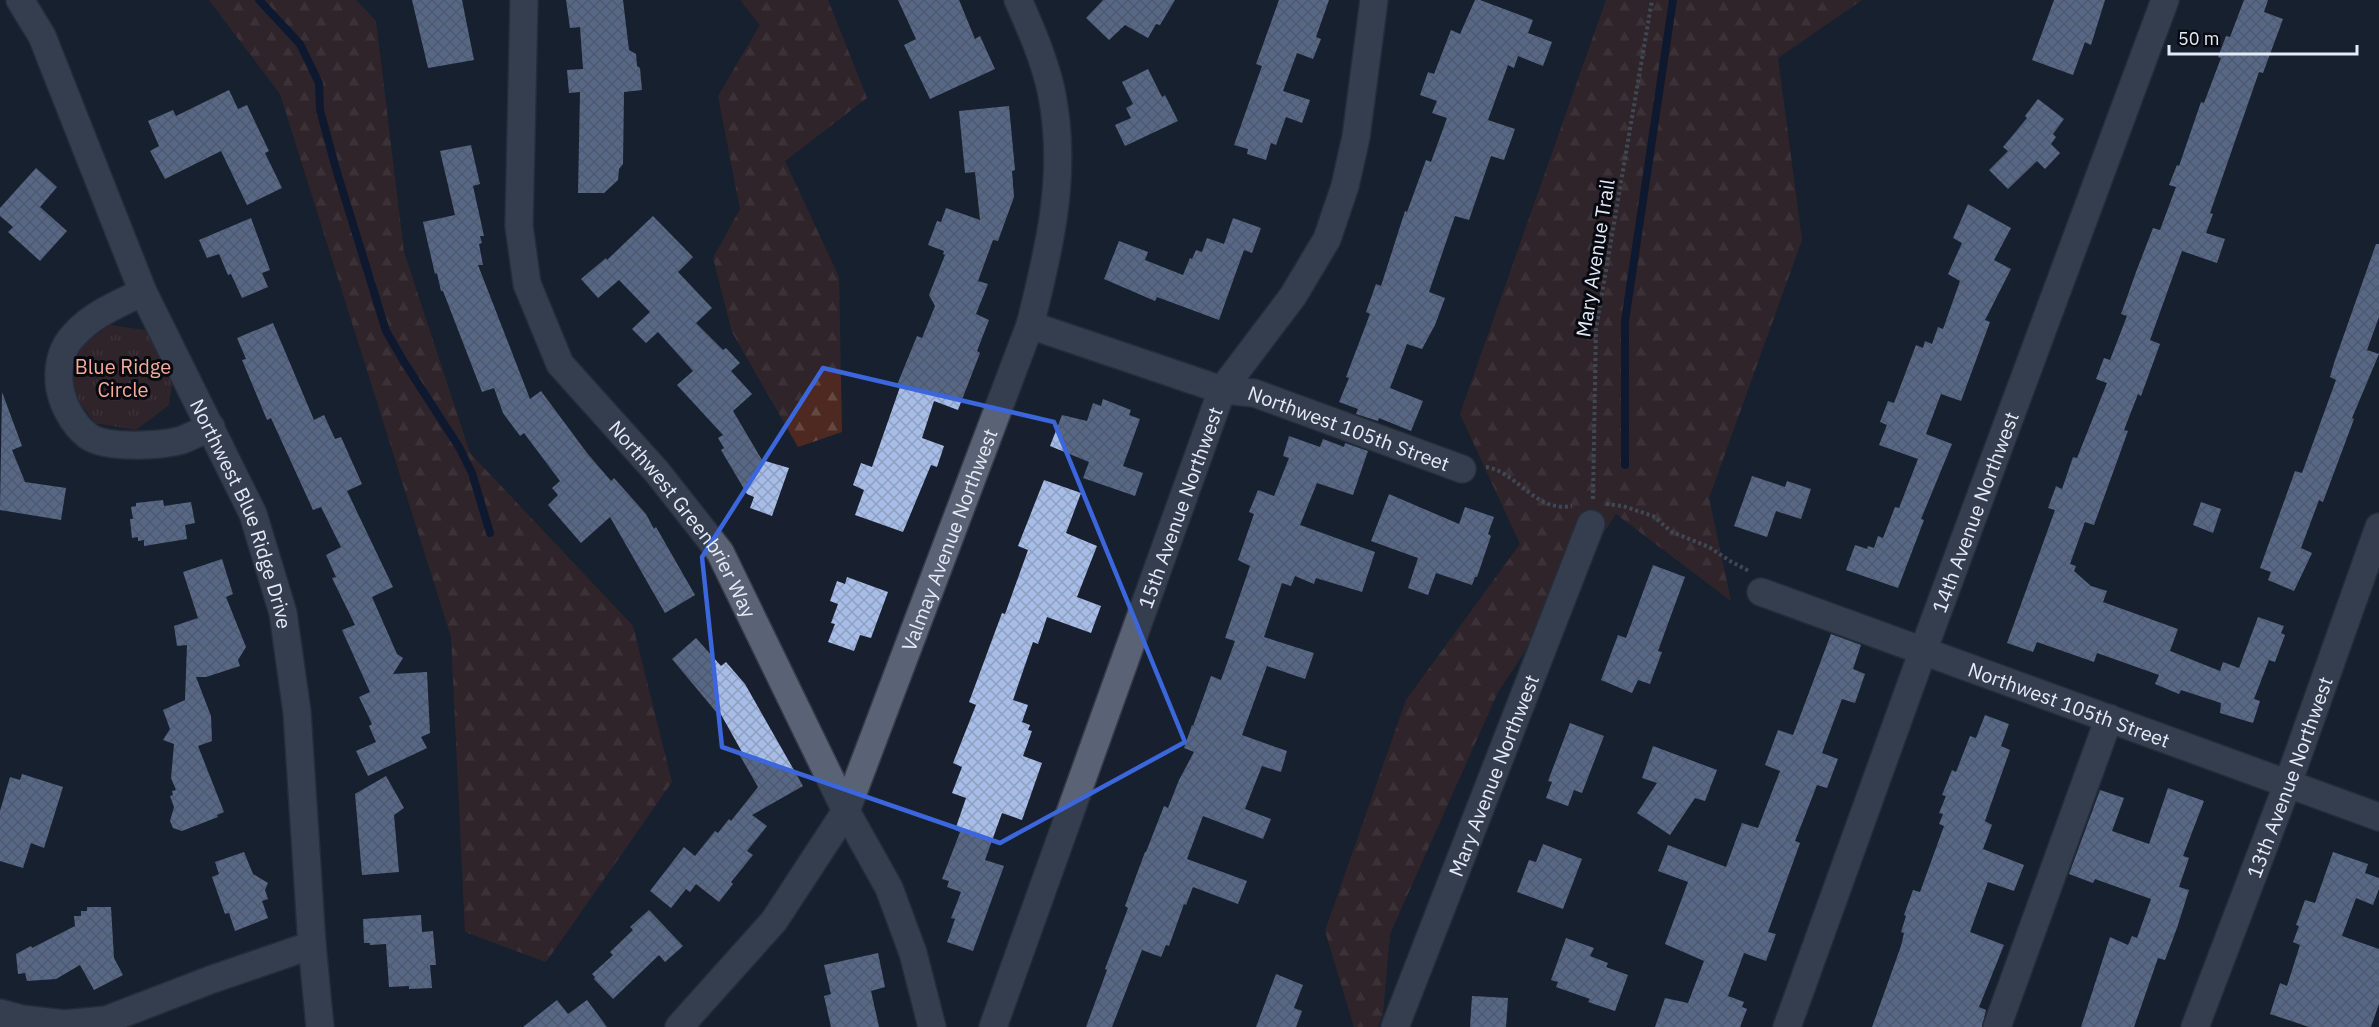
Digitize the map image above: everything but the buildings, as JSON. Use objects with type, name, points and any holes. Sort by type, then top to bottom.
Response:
[{"type":"street","name":"Northwest Blue Ridge Drive","points":[[20,0],[42,36],[144,292],[253,514],[283,612],[297,712],[312,945],[320,1027]]},
{"type":"street","name":"Northwest Greenbrier Way","points":[[524,0],[519,226],[527,284],[560,364],[657,472],[720,552],[846,811],[889,888],[913,953],[932,1027]]},
{"type":"street","name":"Valmay Avenue Northwest","points":[[679,1027],[774,921],[846,811],[1030,325],[1046,263],[1056,209],[1059,157],[1051,89],[1038,47],[1018,0]]},
{"type":"street","name":"15th Avenue Northwest","points":[[993,1027],[1222,390],[1293,296],[1327,238],[1345,186],[1356,137],[1374,0]]},
{"type":"street","name":"14th Avenue Northwest","points":[[1786,1027],[2165,0]]},
{"type":"street","points":[[144,292],[96,315],[71,336],[58,364],[60,391],[72,418],[89,437],[118,446],[180,440],[211,427]]},
{"type":"street","name":"Northwest 105th Street","points":[[1030,325],[1222,390],[1254,393],[1462,470]]},
{"type":"street","name":"Mary Avenue Northwest","points":[[1395,1027],[1586,508]]},
{"type":"street","name":"13th Avenue Northwest","points":[[2195,1027],[2288,783],[2379,527]]},
{"type":"street","name":"Northwest 105th Street","points":[[1761,592],[2379,816]]},
{"type":"street","points":[[1997,1027],[2109,718]]},
{"type":"street","points":[[0,1013],[22,1019],[64,1024],[105,1024],[210,980],[312,945]]},
{"type":"path","name":"Mary Avenue Trail","points":[[1586,508],[1596,329],[1652,0]]},
{"type":"path","points":[[1462,470],[1477,466],[1491,468],[1541,502],[1565,507],[1623,506],[1653,516],[1672,532],[1709,547],[1752,572],[1761,592]]},
{"type":"highlighted area","points":[[823,368],[1054,422],[1185,742],[1000,843],[722,747],[702,557]]},
{"type":"green space","points":[[209,0],[356,0],[376,21],[404,252],[470,453],[633,626],[672,782],[546,962],[465,932],[451,637],[280,94]]},
{"type":"green space","points":[[740,0],[828,0],[867,98],[785,161],[839,277],[842,432],[798,447],[732,332],[713,258],[740,209],[718,96],[760,25]]},
{"type":"green space","points":[[1606,0],[1862,0],[1778,58],[1802,240],[1709,498],[1731,601],[1616,514],[1498,692],[1390,934],[1383,1014],[1378,1027],[1354,1027],[1325,931],[1406,700],[1520,544],[1460,414]]},
{"type":"green space","name":"Blue Ridge Circle","points":[[110,325],[151,331],[175,365],[169,405],[136,430],[95,423],[71,390],[77,349]]},
{"type":"waterway","points":[[259,0],[300,44],[319,83],[320,110],[386,331],[459,447],[472,473],[490,533]]},
{"type":"waterway","points":[[1625,465],[1625,321],[1673,0]]}]
